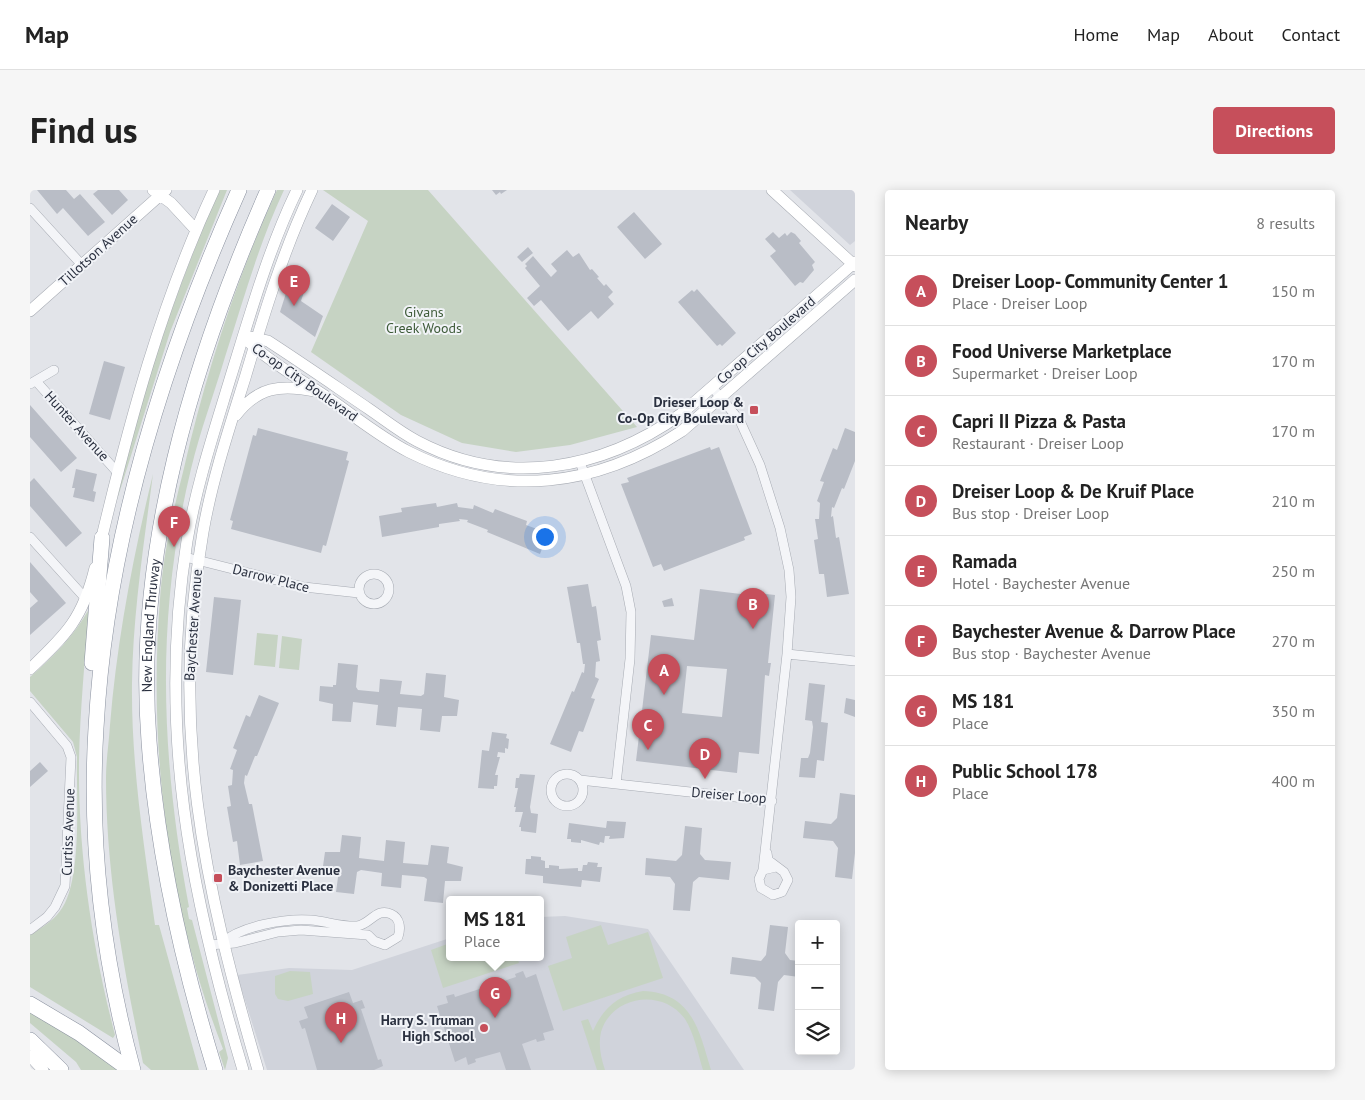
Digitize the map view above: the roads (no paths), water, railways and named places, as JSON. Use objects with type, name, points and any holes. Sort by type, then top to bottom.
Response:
[{"type":"highway","points":[[127,1067],[106,944],[97,860],[94,776],[96,727],[104,644],[117,568],[135,488],[155,416],[180,338],[239,190]]},
{"type":"highway","name":"New England Thruway","points":[[215,1070],[179,938],[159,838],[149,740],[149,640],[162,523],[189,410],[230,284],[268,190]]},
{"type":"highway","points":[[94,776],[87,737],[102,538]]},
{"type":"highway","points":[[30,1004],[79,1033],[127,1067]]},
{"type":"highway","points":[[30,1040],[61,1070]]},
{"type":"main road","points":[[30,669],[71,629],[86,599],[117,472],[151,354],[195,229],[214,190]]},
{"type":"main road","name":"Baychester Avenue","points":[[243,1070],[209,945],[188,842],[177,752],[176,646],[185,557],[202,472],[266,266],[297,190]]},
{"type":"main road","name":"Baychester Avenue","points":[[258,1070],[222,943],[199,829],[190,746],[190,646],[198,561],[210,498],[232,420],[280,267],[312,190]]},
{"type":"main road","points":[[772,190],[854,264]]},
{"type":"main road","points":[[159,192],[171,202],[195,229]]},
{"type":"main road","name":"Tillotson Avenue","points":[[30,311],[159,192]]},
{"type":"main road","name":"Co-op City Boulevard","points":[[256,342],[268,340],[415,440],[446,453],[494,465],[527,468],[580,462],[617,451],[653,434],[681,414],[854,264]]},
{"type":"main road","name":"Co-op City Boulevard","points":[[243,337],[256,342],[319,392],[408,452],[448,468],[497,479],[550,481],[584,475],[620,465],[656,448],[682,431],[855,280]]},
{"type":"main road","points":[[232,420],[246,402],[266,390],[278,387],[319,392]]},
{"type":"main road","points":[[408,452],[415,440]]},
{"type":"main road","points":[[30,1056],[43,1070]]},
{"type":"street","points":[[30,208],[82,265]]},
{"type":"street","name":"Hunter Avenue","points":[[54,370],[33,383],[117,472]]},
{"type":"street","name":"Dreiser Loop","points":[[580,780],[772,800],[787,654],[791,597],[789,570],[780,528],[760,465],[740,421],[712,387]]},
{"type":"street","points":[[580,462],[624,581],[632,612],[630,653],[616,784]]},
{"type":"street","points":[[30,537],[86,599]]},
{"type":"street","name":"Darrow Place","points":[[185,557],[304,587],[359,593]]},
{"type":"street","points":[[787,654],[855,661]]},
{"type":"street","name":"Curtiss Avenue","points":[[30,702],[70,750],[65,886],[55,907],[47,917],[30,930]]},
{"type":"street","points":[[766,848],[768,860],[784,872],[788,880],[785,889],[778,895],[768,894],[761,888],[759,878],[763,870],[772,800]]},
{"type":"street","points":[[763,870],[776,867]]},
{"type":"street","points":[[209,945],[235,943],[278,932],[301,930],[368,935],[374,942],[390,944],[398,937],[400,926],[391,914],[381,912],[376,914],[369,922],[357,926],[307,920],[273,924],[232,933],[222,943]]},
{"type":"place","name":"Ramada","points":[[294,306]]},
{"type":"place","name":"Drieser Loop & Co-Op City Boulevard","points":[[754,410]]},
{"type":"place","name":"Baychester Avenue & Darrow Place","points":[[174,547]]},
{"type":"place","name":"Food Universe Marketplace","points":[[753,629]]},
{"type":"place","name":"Dreiser Loop- Community Center 1","points":[[664,695]]},
{"type":"place","name":"Capri II Pizza & Pasta","points":[[648,750]]},
{"type":"place","name":"Dreiser Loop & De Kruif Place","points":[[705,779]]},
{"type":"place","name":"Baychester Avenue & Donizetti Place","points":[[218,878]]},
{"type":"place","name":"MS 181","points":[[495,1018]]},
{"type":"place","name":"Harry S. Truman High School","points":[[484,1028]]},
{"type":"place","name":"Public School 178","points":[[341,1043]]},
{"type":"park label","name":"Givans Creek Woods","points":[[424,320]]}]
